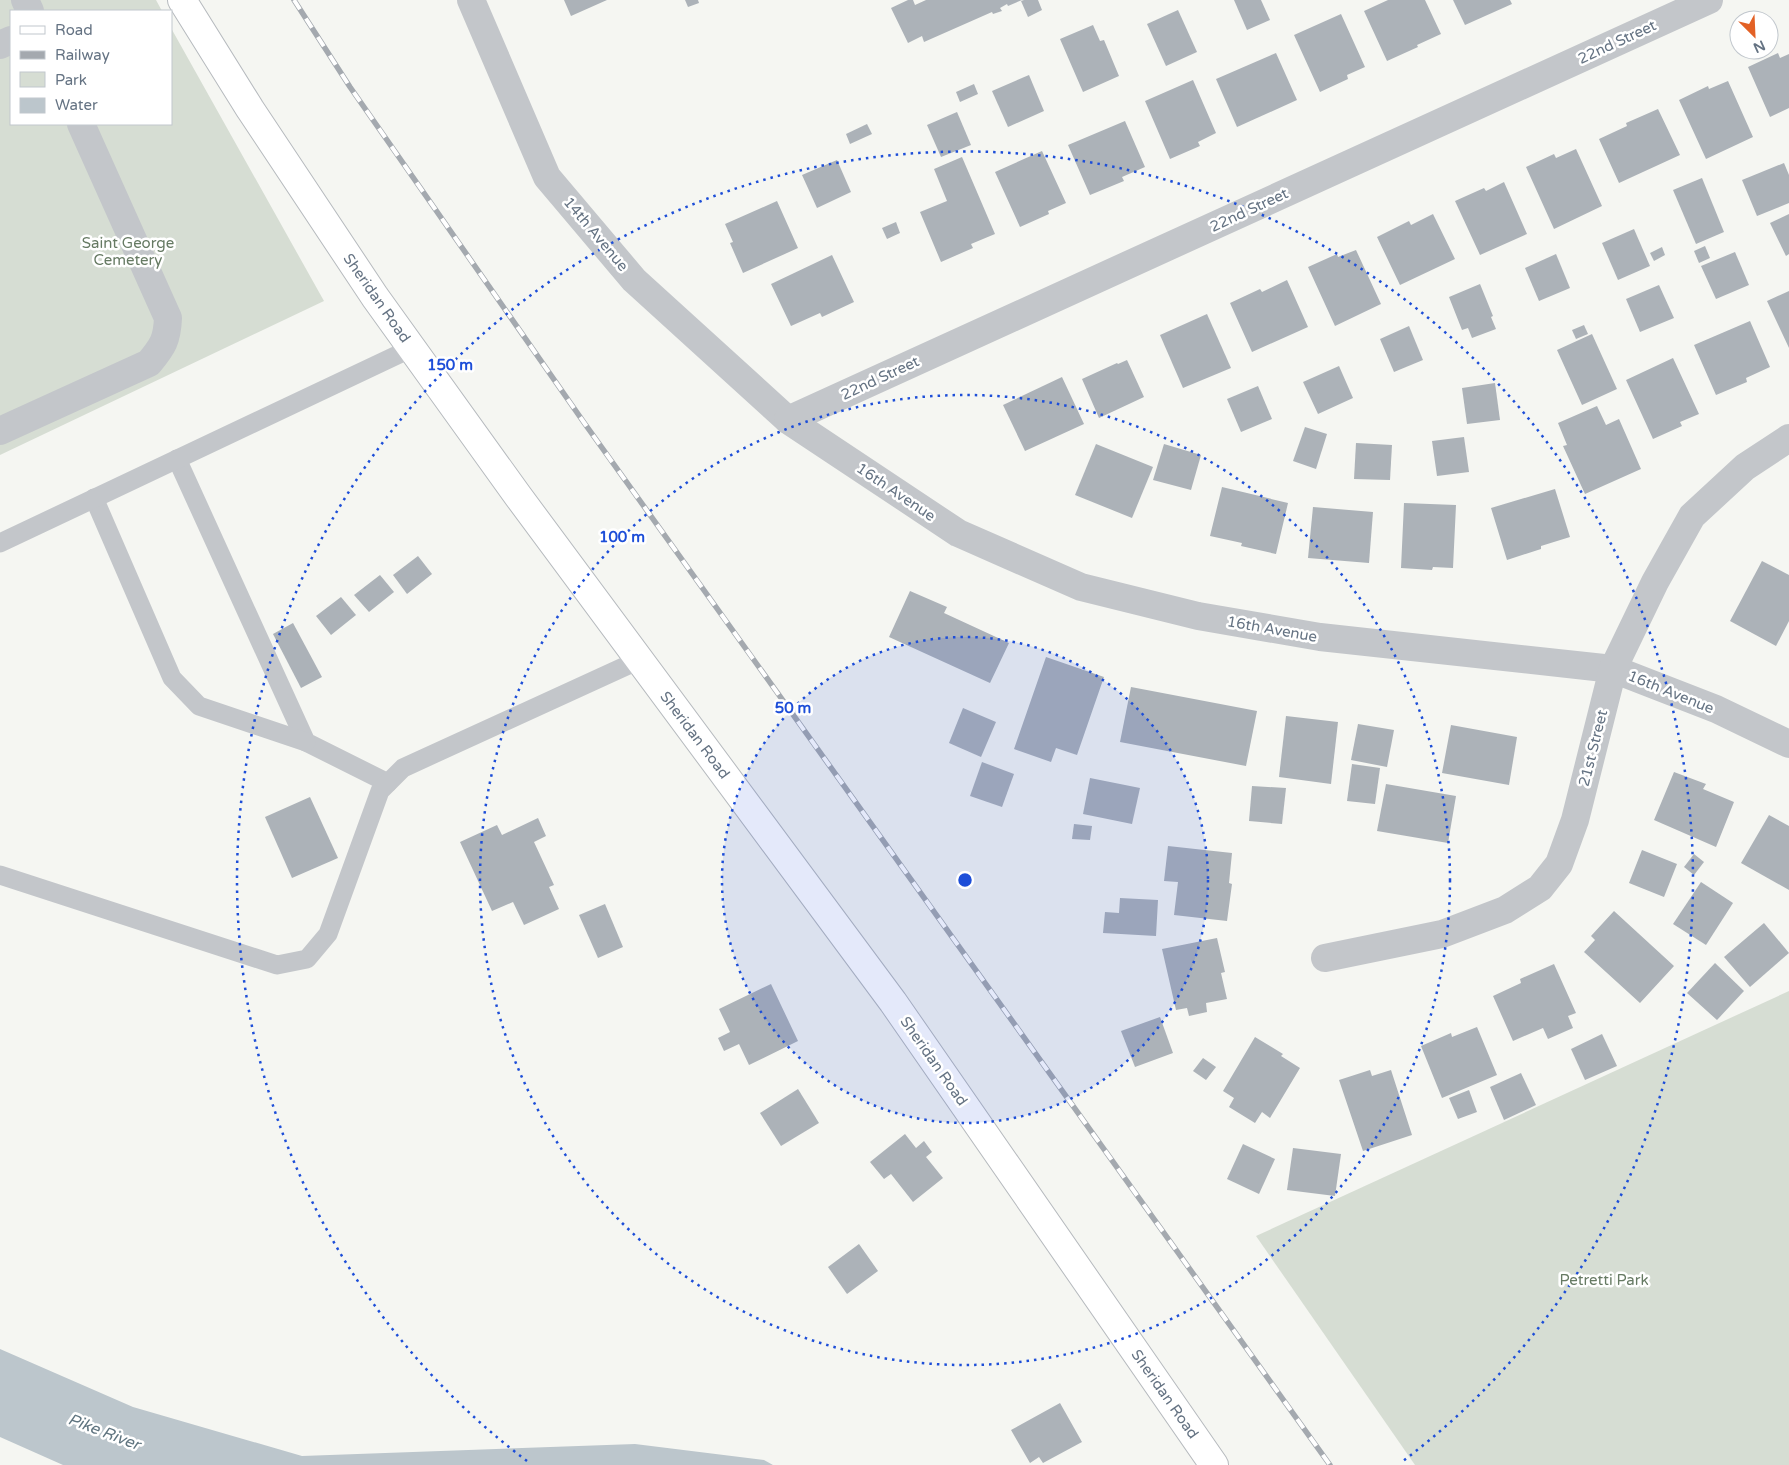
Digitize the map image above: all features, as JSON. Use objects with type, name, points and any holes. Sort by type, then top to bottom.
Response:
[{"type":"street","name":"Sheridan Road","points":[[182,0],[250,109],[412,348],[518,496],[893,1002],[1214,1465]]},
{"type":"street","name":"14th Avenue","points":[[471,0],[547,177],[634,280],[788,420]]},
{"type":"street","name":"22nd Street","points":[[788,420],[1709,0]]},
{"type":"street","points":[[0,431],[148,363],[162,347],[167,334],[168,318],[81,125]]},
{"type":"street","name":"16th Avenue","points":[[788,420],[958,533],[1081,587],[1198,616],[1320,637],[1613,669],[1716,710],[1789,744]]},
{"type":"street","name":"21st Street","points":[[1325,958],[1442,934],[1505,910],[1540,888],[1559,864],[1574,820],[1613,669],[1655,582],[1692,516],[1745,467],[1789,438]]},
{"type":"lane","points":[[0,543],[412,348]]},
{"type":"lane","points":[[177,459],[306,742]]},
{"type":"lane","points":[[94,498],[172,678],[199,706],[306,742],[388,783]]},
{"type":"lane","points":[[0,875],[277,965],[307,959],[328,934],[380,791],[403,768],[639,660]]},
{"type":"green space","name":"Saint George Cemetery","points":[[0,0],[156,0],[161,10],[10,10],[10,125],[172,125],[172,30],[324,301],[0,455]]},
{"type":"green space","name":"Petretti Park","points":[[1789,991],[1789,1465],[1415,1465],[1256,1236]]},
{"type":"water","name":"Pike River","points":[[0,1349],[133,1407],[302,1456],[635,1444],[764,1460],[773,1465],[63,1465],[0,1437]]},
{"type":"building","points":[[564,0],[607,0],[571,16]]},
{"type":"building","points":[[685,0],[698,0],[699,3],[688,7]]},
{"type":"building","points":[[908,0],[913,0],[915,5],[926,0],[1022,0],[1008,6],[1007,4],[1000,8],[1002,11],[993,14],[992,12],[924,42],[922,36],[908,43],[891,8]]},
{"type":"building","points":[[1038,0],[1042,10],[1028,17],[1021,1]]},
{"type":"building","points":[[1234,0],[1261,0],[1270,20],[1247,30]]},
{"type":"building","points":[[1388,0],[1425,0],[1441,34],[1387,61],[1364,11]]},
{"type":"building","points":[[1453,0],[1510,0],[1512,4],[1465,25]]},
{"type":"building","points":[[1178,10],[1197,52],[1166,66],[1147,24]]},
{"type":"building","points":[[1341,14],[1365,67],[1347,75],[1348,79],[1320,92],[1294,35]]},
{"type":"building","points":[[1093,25],[1100,41],[1104,40],[1119,76],[1083,92],[1060,39]]},
{"type":"building","points":[[1276,53],[1297,100],[1237,127],[1216,79]]},
{"type":"building","points":[[1789,54],[1789,108],[1770,117],[1748,67],[1763,60],[1779,60],[1779,56],[1780,58]]},
{"type":"building","points":[[1029,75],[1044,111],[1008,127],[992,91]]},
{"type":"building","points":[[1193,80],[1216,133],[1198,142],[1200,146],[1170,159],[1145,101]]},
{"type":"building","points":[[1728,81],[1753,137],[1706,159],[1679,100],[1708,86],[1709,89]]},
{"type":"building","points":[[974,84],[978,94],[960,102],[956,92]]},
{"type":"building","points":[[1658,109],[1680,155],[1619,183],[1599,139],[1627,126],[1626,123]]},
{"type":"building","points":[[957,112],[971,145],[941,157],[927,125]]},
{"type":"building","points":[[1125,121],[1145,167],[1122,177],[1124,181],[1090,195],[1068,145]]},
{"type":"building","points":[[867,124],[872,134],[850,144],[846,134]]},
{"type":"building","points":[[1576,149],[1602,206],[1554,229],[1526,167],[1554,154],[1556,158]]},
{"type":"building","points":[[1042,151],[1066,203],[1048,211],[1049,214],[1020,227],[995,172]]},
{"type":"building","points":[[962,157],[995,234],[971,244],[973,248],[941,262],[920,212],[947,201],[934,169]]},
{"type":"building","points":[[837,160],[851,192],[817,208],[802,175]]},
{"type":"building","points":[[1784,163],[1789,175],[1789,203],[1757,216],[1742,180]]},
{"type":"building","points":[[1702,178],[1724,232],[1696,244],[1673,190]]},
{"type":"building","points":[[1504,182],[1527,234],[1480,255],[1455,201],[1484,188],[1486,191]]},
{"type":"building","points":[[777,201],[798,248],[743,273],[730,243],[733,242],[725,224]]},
{"type":"building","points":[[1433,214],[1455,259],[1400,285],[1377,237],[1409,221],[1411,225]]},
{"type":"building","points":[[1789,214],[1789,254],[1786,256],[1770,223]]},
{"type":"building","points":[[896,222],[900,233],[887,239],[882,228]]},
{"type":"building","points":[[1634,229],[1650,266],[1618,280],[1602,243]]},
{"type":"building","points":[[1705,246],[1710,258],[1699,263],[1694,251]]},
{"type":"building","points":[[1662,247],[1665,255],[1654,261],[1650,253]]},
{"type":"building","points":[[1356,250],[1381,304],[1335,326],[1308,267],[1337,254],[1338,257]]},
{"type":"building","points":[[1735,252],[1749,285],[1716,299],[1701,266]]},
{"type":"building","points":[[1556,254],[1570,288],[1539,301],[1525,268]]},
{"type":"building","points":[[832,255],[854,302],[822,317],[820,313],[791,326],[771,284]]},
{"type":"building","points":[[1287,280],[1308,327],[1252,352],[1230,303],[1260,289],[1262,292]]},
{"type":"building","points":[[1480,284],[1493,316],[1491,317],[1496,329],[1472,338],[1468,328],[1462,330],[1449,297]]},
{"type":"building","points":[[1659,285],[1674,318],[1640,332],[1626,299]]},
{"type":"building","points":[[1789,291],[1789,348],[1767,301]]},
{"type":"building","points":[[1207,314],[1231,368],[1183,388],[1160,335]]},
{"type":"building","points":[[1750,321],[1770,367],[1746,378],[1747,382],[1716,395],[1694,345]]},
{"type":"building","points":[[1584,325],[1588,334],[1576,339],[1572,330]]},
{"type":"building","points":[[1409,326],[1423,360],[1394,372],[1380,339]]},
{"type":"building","points":[[1592,334],[1617,389],[1582,405],[1557,350]]},
{"type":"building","points":[[1673,358],[1699,414],[1680,422],[1682,426],[1653,439],[1626,380]]},
{"type":"building","points":[[1127,360],[1144,397],[1099,418],[1082,379]]},
{"type":"building","points":[[1339,366],[1353,398],[1318,414],[1303,382]]},
{"type":"building","points":[[1062,377],[1084,424],[1025,451],[1003,405]]},
{"type":"building","points":[[1495,383],[1500,420],[1467,424],[1462,388]]},
{"type":"building","points":[[1258,386],[1272,419],[1241,432],[1227,399]]},
{"type":"building","points":[[1597,406],[1606,425],[1619,419],[1641,469],[1585,494],[1563,446],[1567,445],[1558,423]]},
{"type":"building","points":[[1305,427],[1327,434],[1316,469],[1293,461]]},
{"type":"building","points":[[1464,437],[1469,472],[1437,476],[1432,441]]},
{"type":"building","points":[[1356,443],[1392,445],[1390,480],[1354,479]]},
{"type":"building","points":[[1096,444],[1153,467],[1132,518],[1075,495]]},
{"type":"building","points":[[1164,444],[1201,455],[1191,490],[1153,480]]},
{"type":"building","points":[[1222,487],[1288,503],[1276,554],[1241,546],[1242,543],[1210,536]]},
{"type":"building","points":[[1555,489],[1570,537],[1507,560],[1491,508]]},
{"type":"building","points":[[1404,503],[1456,505],[1453,568],[1433,567],[1432,570],[1401,568]]},
{"type":"building","points":[[1313,507],[1373,512],[1369,563],[1308,558]]},
{"type":"building","points":[[418,556],[432,574],[407,594],[393,575]]},
{"type":"building","points":[[1762,561],[1789,575],[1789,621],[1776,646],[1730,621]]},
{"type":"building","points":[[380,575],[394,592],[369,612],[354,595]]},
{"type":"building","points":[[910,591],[947,607],[944,613],[1009,643],[990,683],[889,637]]},
{"type":"building","points":[[341,597],[356,615],[331,635],[316,616]]},
{"type":"building","points":[[293,623],[322,677],[301,688],[273,634]]},
{"type":"building","points":[[1046,657],[1104,677],[1077,755],[1056,748],[1051,762],[1014,749]]},
{"type":"building","points":[[1131,687],[1257,711],[1246,766],[1120,742]]},
{"type":"building","points":[[963,708],[996,722],[981,757],[949,743]]},
{"type":"building","points":[[1286,716],[1338,722],[1331,784],[1279,777]]},
{"type":"building","points":[[1358,724],[1394,730],[1387,767],[1351,760]]},
{"type":"building","points":[[1451,725],[1517,737],[1509,785],[1442,773]]},
{"type":"building","points":[[982,762],[1014,774],[1002,807],[970,796]]},
{"type":"building","points":[[1352,764],[1380,768],[1375,804],[1347,801]]},
{"type":"building","points":[[1674,772],[1706,784],[1703,789],[1734,802],[1716,847],[1654,820]]},
{"type":"building","points":[[1090,778],[1140,788],[1132,824],[1083,814]]},
{"type":"building","points":[[1386,784],[1456,796],[1448,843],[1377,831]]},
{"type":"building","points":[[1252,786],[1286,788],[1282,824],[1249,821]]},
{"type":"building","points":[[310,797],[338,858],[292,878],[265,817]]},
{"type":"building","points":[[1769,815],[1789,826],[1789,890],[1741,863]]},
{"type":"building","points":[[538,818],[546,836],[534,842],[554,885],[549,887],[559,909],[524,925],[513,902],[492,911],[460,842],[497,825],[502,835]]},
{"type":"building","points":[[1074,824],[1092,826],[1090,840],[1072,839]]},
{"type":"building","points":[[1168,846],[1232,853],[1229,883],[1232,884],[1227,921],[1174,915],[1178,882],[1164,881]]},
{"type":"building","points":[[1642,850],[1677,864],[1664,897],[1629,883]]},
{"type":"building","points":[[1694,854],[1704,862],[1694,875],[1684,867]]},
{"type":"building","points":[[1701,882],[1733,903],[1706,945],[1673,924]]},
{"type":"building","points":[[1120,898],[1158,900],[1156,936],[1103,933],[1105,912],[1119,913]]},
{"type":"building","points":[[605,904],[623,947],[598,958],[579,915]]},
{"type":"building","points":[[1614,911],[1674,966],[1640,1003],[1584,952],[1595,940],[1591,936]]},
{"type":"building","points":[[1764,923],[1789,953],[1750,987],[1724,957]]},
{"type":"building","points":[[1217,938],[1225,972],[1221,973],[1227,999],[1206,1003],[1207,1012],[1189,1016],[1187,1008],[1176,1010],[1162,949]]},
{"type":"building","points":[[1715,963],[1744,991],[1717,1020],[1687,993]]},
{"type":"building","points":[[1554,964],[1576,1013],[1568,1016],[1573,1028],[1548,1039],[1543,1028],[1513,1041],[1493,996],[1521,983],[1520,979]]},
{"type":"building","points":[[771,984],[798,1041],[749,1065],[739,1044],[724,1051],[718,1038],[730,1032],[719,1009]]},
{"type":"building","points":[[1160,1017],[1173,1053],[1135,1067],[1121,1031]]},
{"type":"building","points":[[1477,1027],[1497,1075],[1442,1098],[1421,1046],[1451,1033],[1452,1037]]},
{"type":"building","points":[[1602,1034],[1617,1066],[1585,1080],[1571,1049]]},
{"type":"building","points":[[1255,1037],[1283,1054],[1281,1056],[1300,1068],[1270,1118],[1262,1112],[1255,1123],[1229,1107],[1234,1098],[1223,1091]]},
{"type":"building","points":[[1203,1058],[1216,1067],[1206,1080],[1193,1071]]},
{"type":"building","points":[[1370,1070],[1372,1076],[1391,1070],[1412,1135],[1363,1151],[1339,1080]]},
{"type":"building","points":[[1521,1073],[1536,1105],[1504,1120],[1490,1087]]},
{"type":"building","points":[[798,1089],[819,1123],[781,1146],[760,1113]]},
{"type":"building","points":[[1469,1090],[1477,1112],[1458,1119],[1449,1098]]},
{"type":"building","points":[[905,1134],[916,1148],[924,1141],[932,1152],[926,1157],[943,1178],[913,1202],[891,1174],[884,1179],[870,1162]]},
{"type":"building","points":[[1243,1144],[1275,1159],[1259,1194],[1227,1179]]},
{"type":"building","points":[[1293,1148],[1341,1154],[1335,1196],[1287,1190]]},
{"type":"building","points":[[859,1244],[878,1271],[847,1294],[828,1267]]},
{"type":"building","points":[[1060,1403],[1082,1442],[1043,1463],[1039,1457],[1030,1463],[1011,1430]]},
{"type":"railway","points":[[294,0],[350,87],[585,424],[1330,1465]]}]
